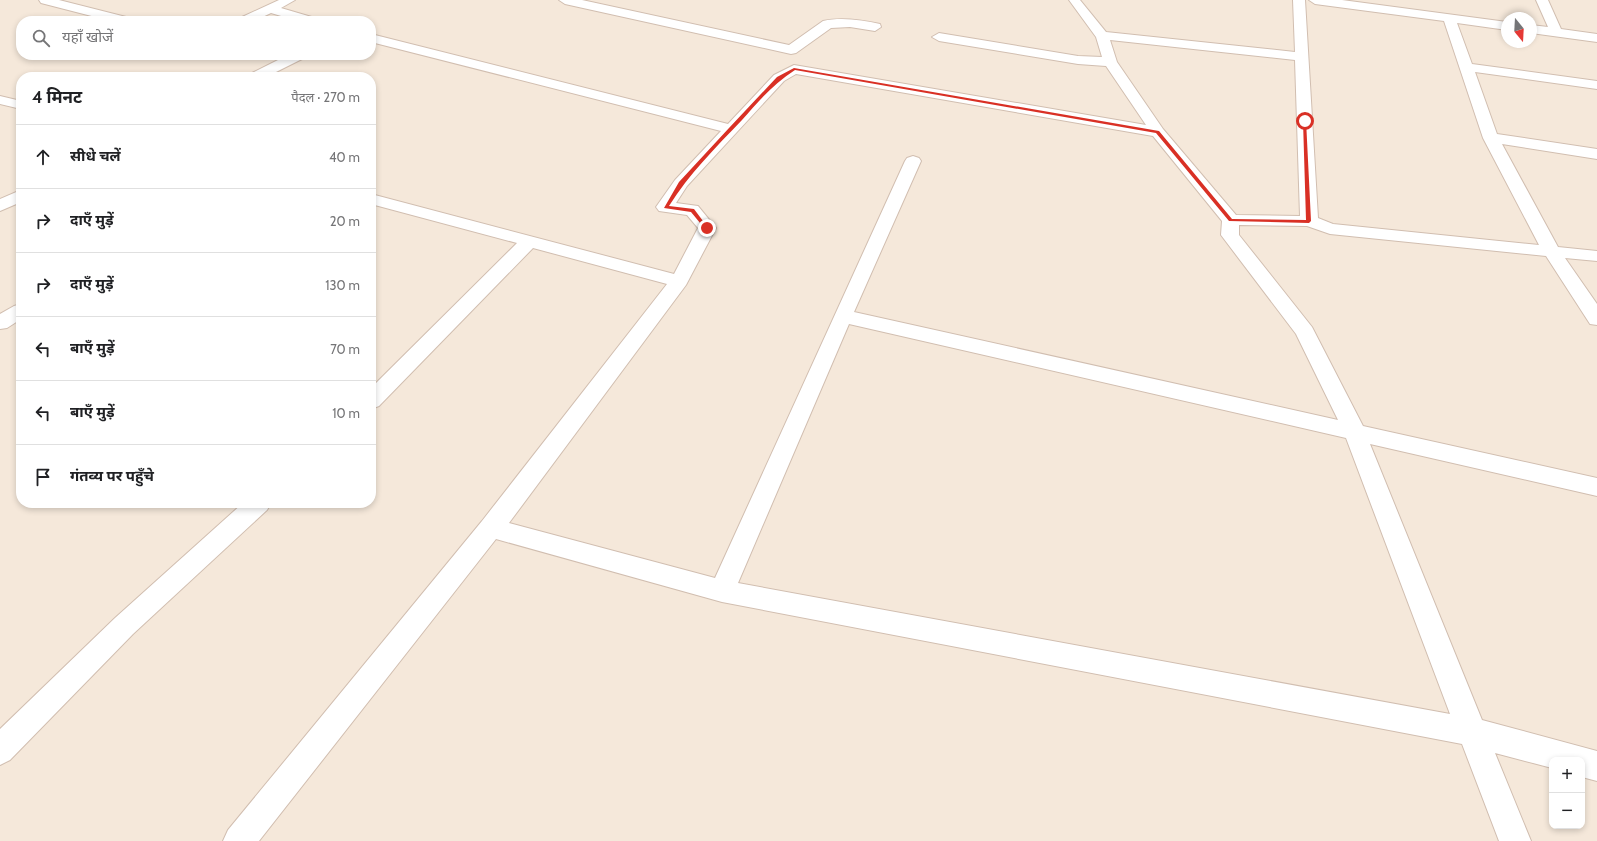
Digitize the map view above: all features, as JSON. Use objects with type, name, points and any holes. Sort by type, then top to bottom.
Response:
[{"type":"street","points":[[45,0],[107,16]]},
{"type":"street","points":[[255,16],[289,0]]},
{"type":"street","points":[[565,0],[791,50],[828,24],[850,23],[875,27]]},
{"type":"street","points":[[1070,0],[1102,36],[1110,62],[1158,132],[1230,220],[1230,235],[1306,332],[1355,432],[1358,445],[1515,841]]},
{"type":"street","points":[[1299,0],[1309,221]]},
{"type":"street","points":[[1315,0],[1501,25]]},
{"type":"street","points":[[1542,0],[1556,32]]},
{"type":"street","points":[[271,9],[294,16]]},
{"type":"street","points":[[1449,18],[1491,138],[1552,252],[1597,319]]},
{"type":"street","points":[[1537,30],[1597,38]]},
{"type":"street","points":[[1102,36],[1127,37],[1302,57]]},
{"type":"street","points":[[938,37],[1078,60],[1110,62]]},
{"type":"street","points":[[376,39],[731,129]]},
{"type":"street","points":[[791,50],[794,69]]},
{"type":"street","points":[[265,72],[289,60]]},
{"type":"street","points":[[1466,67],[1597,85]]},
{"type":"street","points":[[239,841],[490,528],[678,281],[707,228],[692,210],[665,207],[681,183],[779,78],[794,69],[1158,132]]},
{"type":"street","points":[[1491,138],[1597,154]]},
{"type":"street","points":[[722,591],[843,316],[914,161]]},
{"type":"street","points":[[0,206],[16,198]]},
{"type":"street","points":[[376,200],[678,281]]},
{"type":"street","points":[[1230,220],[1309,221],[1330,229],[1597,256]]},
{"type":"street","points":[[376,396],[529,241]]},
{"type":"street","points":[[0,323],[16,313]]},
{"type":"street","points":[[843,316],[1597,488]]},
{"type":"street","points":[[0,750],[124,626],[254,508]]},
{"type":"street","points":[[490,528],[722,591],[1472,732],[1565,757]]},
{"type":"street","points":[[1585,763],[1597,766]]},
{"type":"shaded area","points":[[0,0],[1597,0],[1597,841],[0,841]]},
{"type":"route","points":[[707,228],[692,210],[665,207],[681,183],[731,129],[779,78],[794,69],[1158,132],[1230,220],[1309,221],[1305,121]]}]
